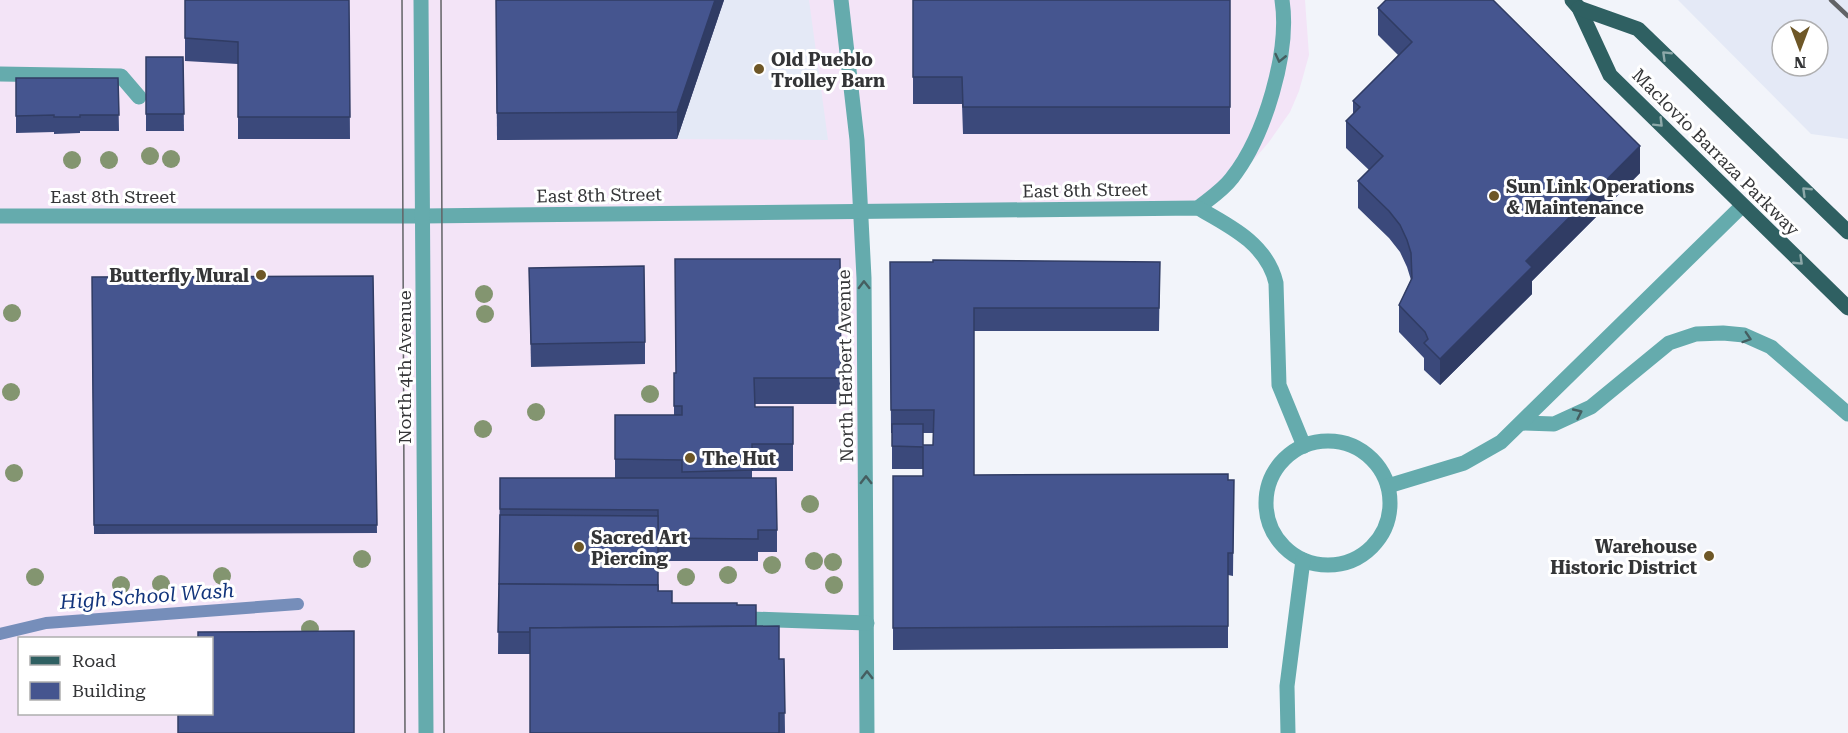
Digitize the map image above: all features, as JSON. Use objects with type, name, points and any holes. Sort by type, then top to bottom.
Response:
[{"type":"main road","name":"Maclovio Barraza Parkway","points":[[1575,4],[1610,75],[1848,308]]},
{"type":"main road","name":"Maclovio Barraza Parkway","points":[[1575,4],[1638,28],[1848,232]]},
{"type":"street","name":"North 4th Avenue","points":[[421,0],[426,733]]},
{"type":"street","name":"North Herbert Avenue","points":[[841,0],[857,140],[862,212],[867,733]]},
{"type":"street","points":[[1282,0],[1283,48],[1272,93],[1258,133],[1232,178],[1198,208],[1248,239],[1274,271],[1279,386],[1304,446]]},
{"type":"street","points":[[0,74],[122,76],[139,98]]},
{"type":"street","points":[[1388,486],[1464,463],[1501,442],[1742,206]]},
{"type":"street","name":"East 8th Street","points":[[0,216],[423,216],[1198,208]]},
{"type":"street","points":[[1522,423],[1554,424],[1591,407],[1669,343],[1696,334],[1723,333],[1744,335],[1771,347],[1848,414]]},
{"type":"street","points":[[1325,441],[1346,443],[1365,452],[1380,467],[1388,486],[1391,506],[1387,525],[1376,542],[1361,556],[1343,563],[1323,565],[1303,560],[1287,549],[1274,534],[1267,514],[1267,493],[1273,473],[1286,456],[1304,446],[1325,441]]},
{"type":"street","points":[[1288,733],[1287,686],[1303,560]]},
{"type":"street","points":[[751,619],[867,623]]},
{"type":"shaded area","points":[[0,0],[1305,0],[1309,55],[1299,91],[1290,112],[1251,163],[1198,208],[862,212],[867,733],[0,733]]},
{"type":"shaded area","name":"Old Pueblo Trolley Barn","points":[[724,0],[809,0],[828,140],[677,139]]},
{"type":"shaded area","points":[[1678,0],[1848,0],[1848,139],[1811,134]]},
{"type":"building","points":[[185,0],[349,0],[350,117],[238,117],[238,42],[185,38]]},
{"type":"building","points":[[496,0],[715,0],[677,112],[497,113]]},
{"type":"building","points":[[913,0],[1230,0],[1230,107],[963,107],[962,77],[913,77]]},
{"type":"building","name":"Sun Link Operations & Maintenance","points":[[1386,0],[1493,0],[1640,146],[1526,261],[1532,267],[1440,359],[1424,343],[1428,339],[1425,332],[1399,305],[1412,278],[1411,253],[1407,240],[1400,225],[1389,211],[1358,181],[1383,156],[1346,121],[1360,107],[1353,101],[1412,42],[1378,8]]},
{"type":"building","points":[[146,57],[183,57],[184,114],[146,114]]},
{"type":"building","points":[[16,78],[118,78],[119,115],[16,116]]},
{"type":"building","points":[[675,259],[840,259],[841,378],[754,378],[755,407],[793,407],[793,444],[752,444],[752,470],[682,472],[682,460],[615,459],[615,415],[682,415],[682,406],[674,406]]},
{"type":"building","points":[[933,260],[1160,262],[1159,308],[974,308],[974,475],[1228,474],[1228,480],[1234,480],[1233,553],[1228,553],[1228,626],[893,628],[893,476],[923,476],[923,447],[892,446],[892,424],[923,424],[923,445],[933,445],[934,410],[891,410],[890,262],[933,262]]},
{"type":"building","points":[[644,266],[645,342],[531,344],[529,268]]},
{"type":"building","points":[[373,276],[377,525],[94,525],[92,277]]},
{"type":"building","points":[[500,478],[776,478],[777,530],[758,530],[758,539],[658,538],[658,510],[500,509]]},
{"type":"building","points":[[500,515],[658,516],[658,585],[499,584]]},
{"type":"building","points":[[499,584],[658,585],[658,591],[672,591],[672,603],[756,605],[756,626],[530,628],[530,632],[498,632]]},
{"type":"building","points":[[779,626],[779,659],[784,659],[785,713],[779,713],[779,733],[530,733],[530,628]]},
{"type":"building","points":[[354,631],[354,733],[178,733],[178,715],[213,715],[213,637],[198,637],[198,632]]},
{"type":"waterway","name":"High School Wash","points":[[0,634],[46,623],[298,604]]},
{"type":"tram line","points":[[402,0],[405,733]]},
{"type":"tram line","points":[[441,0],[444,733]]},
{"type":"railway","points":[[1831,0],[1848,16]]},
{"type":"place","name":"Old Pueblo Trolley Barn","points":[[759,69]]},
{"type":"place","name":"Sun Link Operations & Maintenance","points":[[1494,196]]},
{"type":"place","name":"Butterfly Mural","points":[[261,275]]},
{"type":"place","name":"The Hut","points":[[690,458]]},
{"type":"place","name":"Sacred Art Piercing","points":[[579,547]]},
{"type":"place","name":"Warehouse Historic District","points":[[1709,556]]}]
